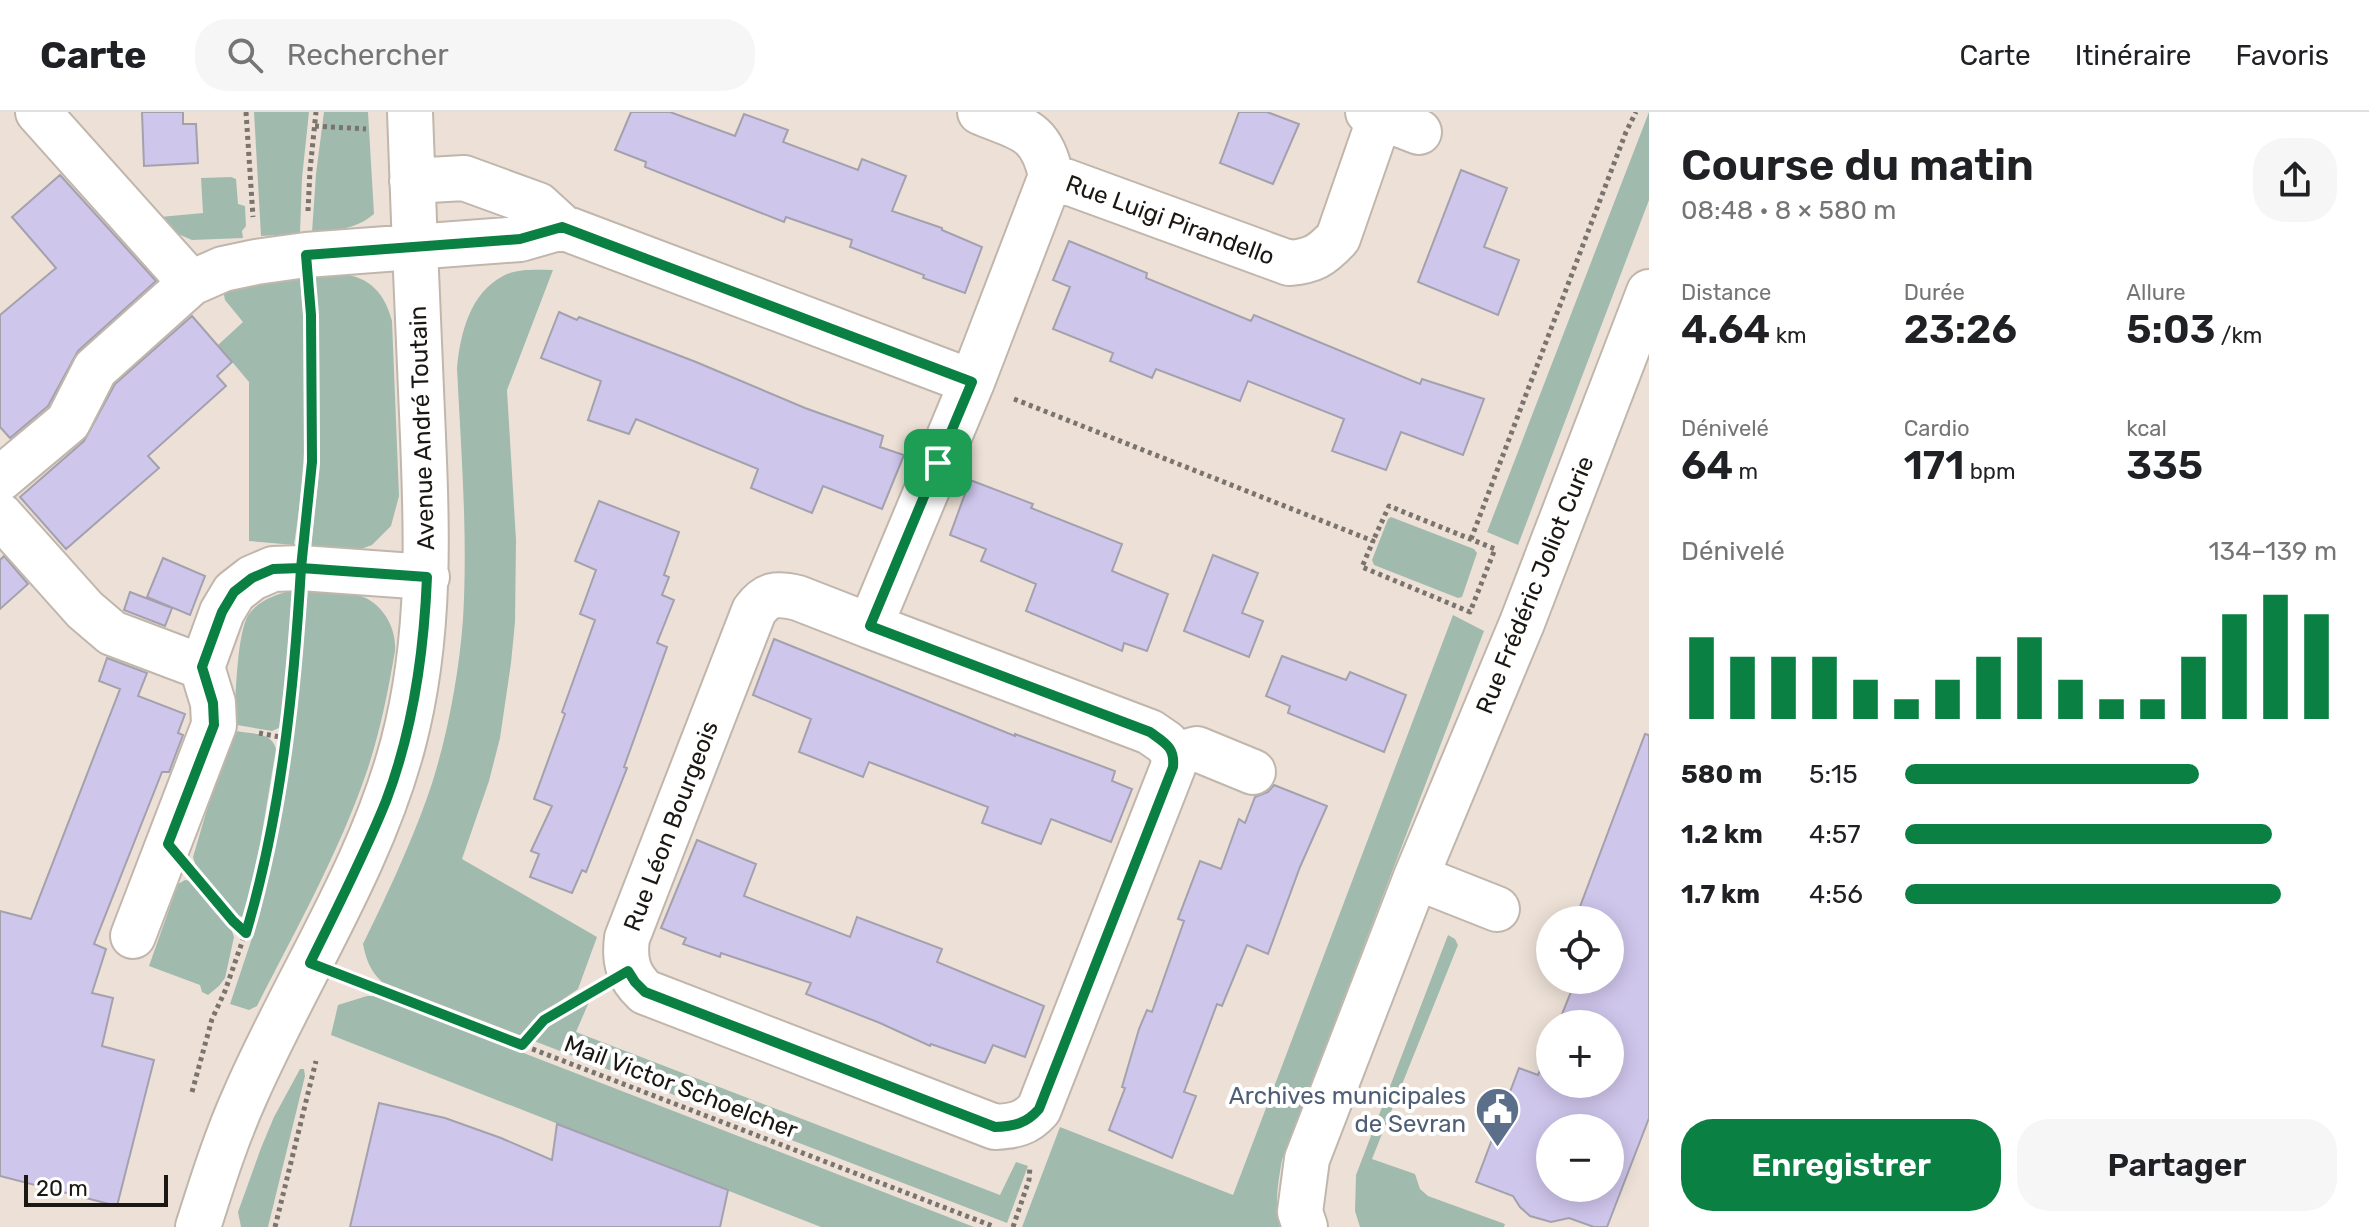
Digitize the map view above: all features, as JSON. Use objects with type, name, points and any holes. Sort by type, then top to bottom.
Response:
[{"type":"street","points":[[38,112],[191,283]]},
{"type":"street","points":[[81,112],[83,163]]},
{"type":"street","name":"Avenue André Toutain","points":[[198,1227],[245,1096],[386,799],[415,692],[427,577],[410,112]]},
{"type":"street","name":"Rue Luigi Pirandello","points":[[980,112],[1023,130],[1038,140],[1047,157],[1051,176],[1289,263],[1309,262],[1325,252],[1338,238],[1389,120]]},
{"type":"street","points":[[870,626],[972,382],[1051,176]]},
{"type":"street","points":[[412,181],[464,178],[538,205],[562,227],[972,382]]},
{"type":"street","points":[[0,479],[68,422],[95,369],[191,283],[223,269],[256,262],[306,255],[520,239],[562,227]]},
{"type":"street","name":"Rue Frédéric Joliot Curie","points":[[1305,1227],[1300,1212],[1307,1159],[1416,877],[1522,623],[1649,292]]},
{"type":"street","points":[[0,515],[85,610],[112,633],[202,667]]},
{"type":"street","points":[[133,936],[214,725],[213,703],[202,667],[222,612],[234,592],[252,578],[273,569],[301,568],[427,577]]},
{"type":"street","name":"Rue Léon Bourgeois","points":[[628,971],[625,955],[627,938],[754,611],[762,600],[773,595],[798,598],[1150,732],[1166,743],[1174,755]]},
{"type":"street","points":[[628,971],[645,992],[995,1127],[1016,1125],[1030,1119],[1039,1109],[1173,767],[1174,755],[1197,749],[1253,772]]},
{"type":"street","points":[[1416,877],[1497,909]]},
{"type":"path","points":[[246,112],[256,262]]},
{"type":"path","points":[[191,1095],[212,1019],[246,933],[270,833],[296,658],[312,462],[311,315],[306,255],[316,112]]},
{"type":"path","points":[[1471,539],[1636,112]]},
{"type":"path","points":[[972,382],[1373,541]]},
{"type":"path","points":[[1389,506],[1495,549],[1470,612],[1362,567],[1373,541],[1389,506]]},
{"type":"path","points":[[168,844],[246,933]]},
{"type":"path","name":"Mail Victor Schoelcher","points":[[310,963],[995,1227]]},
{"type":"path","points":[[522,1045],[544,1020],[628,971]]},
{"type":"path","points":[[1013,1227],[1029,1180],[1030,1156],[1016,1125]]},
{"type":"green space","points":[[254,112],[309,112],[300,234],[261,236]]},
{"type":"green space","points":[[324,112],[368,112],[374,214],[352,226],[312,232],[316,174]]},
{"type":"green space","points":[[1649,112],[1649,200],[1518,545],[1487,532]]},
{"type":"green space","points":[[201,178],[236,179],[238,204],[245,206],[243,238],[192,240],[171,231],[160,217],[203,213]]},
{"type":"green space","points":[[553,270],[507,390],[516,540],[515,622],[500,738],[462,859],[597,937],[578,989],[533,1020],[522,1036],[382,982],[369,964],[363,944],[427,798],[446,733],[455,686],[461,641],[465,556],[457,368],[464,328],[475,304],[492,283],[515,272]]},
{"type":"green space","points":[[340,274],[360,278],[375,288],[392,321],[399,496],[391,526],[372,545],[347,550],[311,546],[320,465],[319,348],[314,276]]},
{"type":"green space","points":[[300,278],[306,412],[294,545],[249,541],[249,382],[218,345],[243,322],[225,300],[223,290],[226,286]]},
{"type":"green space","points":[[1391,517],[1474,549],[1477,553],[1462,597],[1374,565],[1372,560]]},
{"type":"green space","points":[[293,590],[281,727],[272,731],[237,725],[234,719],[236,680],[245,622],[263,601]]},
{"type":"green space","points":[[308,590],[354,594],[372,602],[390,623],[395,651],[376,742],[356,801],[302,919],[257,1006],[249,1010],[230,1004],[259,917],[273,856],[294,726]]},
{"type":"green space","points":[[1453,615],[1484,631],[1282,1160],[1277,1201],[1280,1227],[1022,1227],[1060,1127],[1233,1195]]},
{"type":"green space","points":[[236,731],[266,737],[276,749],[260,845],[242,917],[231,913],[196,867],[193,857],[229,735]]},
{"type":"green space","points":[[185,880],[193,881],[230,925],[234,937],[225,978],[208,995],[202,992],[200,985],[149,966],[178,884]]},
{"type":"green space","points":[[1448,935],[1458,945],[1372,1159],[1415,1174],[1420,1189],[1428,1196],[1505,1224],[1504,1227],[1360,1227],[1355,1211],[1356,1175]]},
{"type":"green space","points":[[376,996],[974,1227],[821,1227],[331,1035],[338,1005]]},
{"type":"green space","points":[[583,1000],[589,1002],[576,1032],[1000,1195],[1016,1162],[1028,1166],[1007,1223],[534,1041],[553,1021]]},
{"type":"green space","points":[[300,1069],[304,1069],[305,1076],[268,1227],[241,1227],[238,1212],[261,1148]]},
{"type":"building","points":[[142,112],[183,112],[183,124],[196,124],[198,163],[144,166]]},
{"type":"building","points":[[631,112],[670,112],[735,136],[744,114],[788,130],[783,142],[858,170],[862,159],[906,176],[892,211],[942,228],[982,247],[965,293],[850,247],[852,240],[786,217],[784,222],[645,167],[646,162],[615,150]]},
{"type":"building","points":[[1239,112],[1267,112],[1299,124],[1273,184],[1220,163]]},
{"type":"building","points":[[1461,170],[1507,188],[1484,247],[1519,260],[1498,315],[1418,282]]},
{"type":"building","points":[[60,175],[156,281],[78,351],[48,406],[10,438],[0,427],[0,315],[56,268],[12,217]]},
{"type":"building","points":[[1069,241],[1147,273],[1146,278],[1251,321],[1254,315],[1420,384],[1422,379],[1484,399],[1463,455],[1401,432],[1386,470],[1332,451],[1344,419],[1248,381],[1240,401],[1156,369],[1152,378],[1110,361],[1113,353],[1053,329],[1070,287],[1053,280]]},
{"type":"building","points":[[559,312],[577,320],[579,317],[883,436],[880,447],[904,455],[882,509],[823,486],[812,513],[751,488],[758,469],[636,419],[629,434],[588,420],[601,381],[541,358]]},
{"type":"building","points":[[192,316],[232,362],[217,376],[226,386],[148,456],[159,468],[66,549],[20,497],[84,441],[115,384]]},
{"type":"building","points":[[970,480],[1122,544],[1112,571],[1168,594],[1147,651],[1124,643],[1122,651],[1026,611],[1036,584],[981,561],[986,549],[950,535]]},
{"type":"building","points":[[599,501],[679,532],[664,575],[669,577],[662,595],[674,600],[657,643],[667,647],[624,767],[627,768],[586,872],[582,870],[572,893],[530,877],[539,854],[531,851],[552,806],[534,799],[595,620],[580,614],[596,570],[575,561]]},
{"type":"building","points":[[1213,555],[1258,573],[1242,613],[1263,621],[1249,657],[1184,631]]},
{"type":"building","points":[[4,556],[28,584],[0,609],[0,560]]},
{"type":"building","points":[[163,558],[205,576],[190,615],[147,597]]},
{"type":"building","points":[[130,592],[172,608],[165,626],[124,610]]},
{"type":"building","points":[[774,639],[1015,736],[1115,771],[1112,781],[1132,789],[1111,842],[1051,819],[1041,844],[982,823],[988,807],[869,762],[863,777],[799,752],[811,719],[753,695]]},
{"type":"building","points":[[1282,656],[1346,680],[1350,672],[1406,695],[1384,752],[1288,713],[1290,706],[1266,696]]},
{"type":"building","points":[[107,658],[147,673],[138,696],[185,714],[178,733],[183,735],[169,772],[162,772],[94,944],[106,949],[92,993],[113,998],[102,1046],[154,1060],[117,1206],[0,1176],[0,911],[31,919],[120,689],[99,681]]},
{"type":"building","points":[[1645,734],[1649,735],[1649,1118],[1624,1183],[1624,1114],[1536,1114],[1536,1202],[1617,1202],[1607,1227],[1594,1227],[1569,1218],[1551,1222],[1530,1216],[1513,1196],[1476,1182],[1519,1068],[1536,1074],[1536,1098],[1624,1098],[1624,1010],[1564,1010],[1570,994],[1624,994],[1624,906],[1580,906]]},
{"type":"building","points":[[1274,785],[1327,806],[1300,867],[1268,954],[1247,945],[1222,1006],[1217,1004],[1184,1092],[1196,1096],[1172,1158],[1109,1130],[1125,1088],[1122,1087],[1139,1029],[1147,1010],[1152,1012],[1184,921],[1178,919],[1200,861],[1221,869],[1239,819],[1245,823],[1255,797],[1268,792]]},
{"type":"building","points":[[697,840],[756,864],[744,896],[850,937],[857,917],[942,949],[937,962],[1044,1006],[1025,1057],[993,1045],[985,1063],[930,1046],[806,994],[811,983],[721,953],[720,957],[683,944],[686,938],[661,928]]},
{"type":"building","points":[[379,1103],[445,1118],[552,1160],[557,1124],[728,1190],[720,1227],[350,1227]]},
{"type":"place","name":"Archives municipales de Sevran","points":[[1497,1149]]},
{"type":"route","points":[[938,463],[870,626],[1150,732],[1166,743],[1174,755],[1173,767],[1039,1109],[1030,1119],[1016,1125],[995,1127],[645,992],[628,971],[544,1020],[522,1045],[310,963],[386,799],[403,744],[415,692],[427,577],[301,568],[296,658],[285,738],[270,833],[246,933],[168,844],[214,725],[213,703],[202,667],[222,612],[234,592],[252,578],[273,569],[301,568],[312,462],[311,315],[306,255],[520,239],[562,227],[972,382],[938,463]]}]
